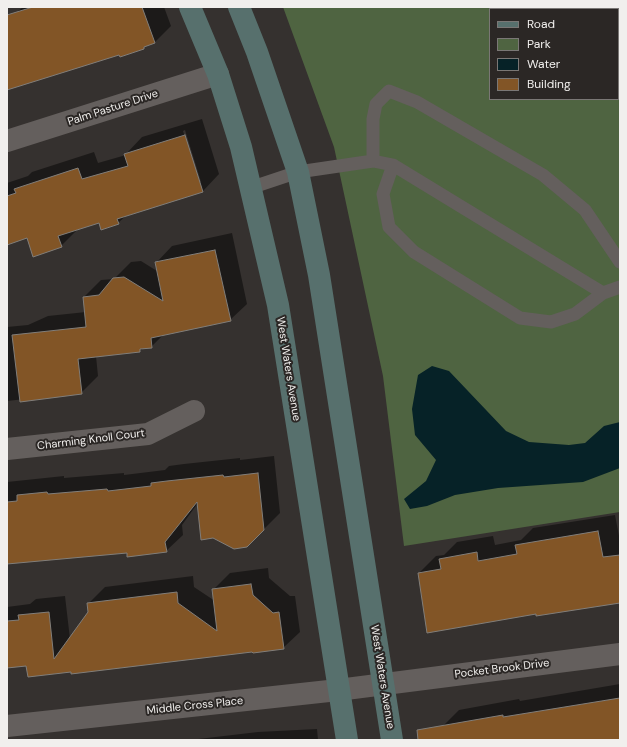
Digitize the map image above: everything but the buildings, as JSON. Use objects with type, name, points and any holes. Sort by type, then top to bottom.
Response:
[{"type":"street","name":"West Waters Avenue","points":[[190,7],[218,74],[241,147],[278,305],[347,740]]},
{"type":"street","name":"West Waters Avenue","points":[[240,7],[298,172],[319,275],[392,740]]},
{"type":"street","name":"Palm Pasture Drive","points":[[7,141],[218,74]]},
{"type":"street","name":"Charming Knoll Court","points":[[7,449],[148,434],[194,411]]},
{"type":"street","name":"Pocket Brook Drive","points":[[383,684],[620,654]]},
{"type":"street","name":"Middle Cross Place","points":[[7,726],[383,684]]},
{"type":"lane","points":[[373,161],[373,119],[376,104],[389,91],[417,102],[543,175],[585,210],[620,262]]},
{"type":"lane","points":[[250,188],[298,172],[373,161],[393,165],[603,293]]},
{"type":"lane","points":[[393,165],[383,194],[389,227],[414,252],[520,318],[551,322],[575,314],[603,293],[620,287]]},
{"type":"green space","points":[[283,7],[620,7],[620,512],[404,546],[383,376],[334,147]]},
{"type":"water","points":[[575,7],[614,8],[576,8]]},
{"type":"water","points":[[619,12],[620,13],[620,71],[619,70]]},
{"type":"water","points":[[432,366],[449,371],[506,431],[529,442],[569,445],[585,443],[604,426],[620,422],[620,468],[583,482],[498,488],[455,495],[427,506],[410,509],[404,499],[426,481],[436,460],[415,435],[412,409],[418,375]]}]
